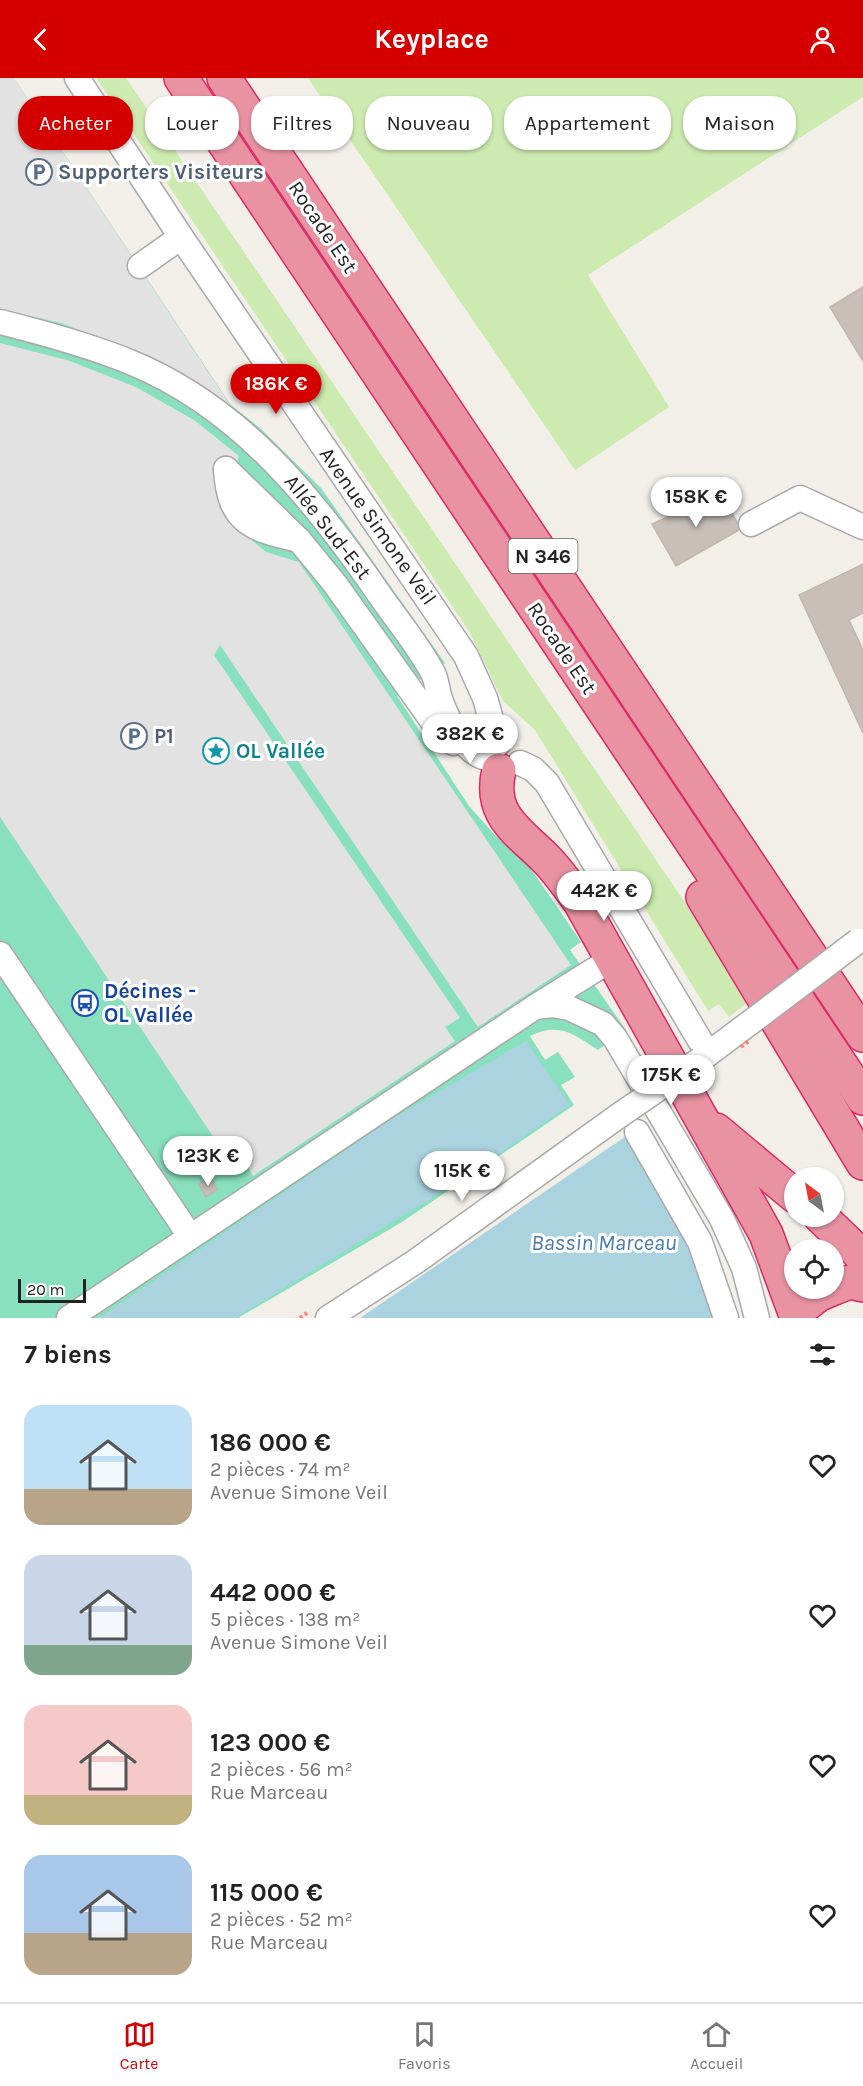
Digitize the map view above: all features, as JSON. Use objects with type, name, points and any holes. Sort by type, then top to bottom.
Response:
[{"type":"highway","name":"Rocade Est","points":[[182,78],[863,1098]]},
{"type":"highway","name":"Rocade Est","points":[[224,78],[863,1035]]},
{"type":"highway","points":[[496,757],[496,799],[502,813],[513,828],[559,872],[612,959],[766,1234],[797,1315],[814,1299]]},
{"type":"highway","points":[[676,819],[675,849],[863,1163]]},
{"type":"highway","points":[[703,1119],[784,1187]]},
{"type":"highway","points":[[832,1227],[863,1257]]},
{"type":"highway","points":[[844,1284],[850,1282],[863,1285]]},
{"type":"street","name":"Avenue Simone Veil","points":[[77,78],[181,237],[466,656],[484,698],[496,757]]},
{"type":"street","points":[[140,266],[181,237]]},
{"type":"street","name":"Allée Sud-Est","points":[[0,322],[58,336],[132,363],[201,399],[251,438],[313,502],[432,672],[445,710],[496,757]]},
{"type":"street","points":[[299,540],[263,532],[236,511],[227,495],[226,469],[246,472],[253,476],[284,510],[299,540],[335,585],[441,733],[456,745],[532,769],[547,783],[704,1057]]},
{"type":"street","points":[[751,524],[800,498],[863,527]]},
{"type":"street","points":[[313,502],[319,543],[335,585]]},
{"type":"street","points":[[328,1318],[415,1262],[704,1057],[860,939]]},
{"type":"street","points":[[0,954],[190,1236]]},
{"type":"street","points":[[69,1318],[535,1007],[560,982],[612,959]]},
{"type":"street","points":[[560,982],[603,1024],[626,1053],[722,1219],[744,1268],[757,1318]]},
{"type":"street","points":[[535,1007],[553,1005],[569,1008],[603,1024]]},
{"type":"street","points":[[638,1132],[700,1242],[726,1318]]},
{"type":"green space","name":"OL Vallée","points":[[0,78],[14,78],[26,96],[18,96],[18,150],[62,150],[230,404],[260,428],[321,488],[445,663],[397,696],[469,806],[495,835],[527,863],[581,942],[570,950],[626,1030],[598,1050],[573,1035],[558,1030],[530,1036],[545,1060],[558,1052],[575,1077],[561,1085],[574,1105],[402,1222],[238,1318],[0,1318]]},
{"type":"green space","points":[[96,78],[126,78],[145,106],[145,150],[175,150],[751,1000],[729,1017],[719,1004],[708,1011],[535,730],[503,701],[469,631],[133,133],[133,96],[108,96]]},
{"type":"green space","points":[[308,78],[863,78],[863,97],[796,140],[796,96],[683,96],[683,150],[781,150],[588,275],[669,407],[575,470],[353,144],[353,96],[320,96]]},
{"type":"shaded area","name":"Supporters Visiteurs","points":[[0,78],[14,78],[26,96],[18,96],[18,150],[62,150],[230,405],[146,355],[61,323],[0,309]]},
{"type":"shaded area","name":"P1","points":[[0,343],[67,360],[136,387],[194,420],[239,456],[220,507],[231,518],[228,521],[266,552],[299,562],[571,965],[478,1027],[220,645],[214,655],[460,1018],[445,1027],[455,1041],[253,1176],[245,1162],[231,1172],[219,1157],[224,1153],[0,817]]},
{"type":"water","points":[[526,1041],[570,1105],[450,1187],[235,1318],[99,1318],[392,1119]]},
{"type":"water","name":"Bassin Marceau","points":[[629,1134],[701,1273],[715,1318],[360,1318]]},
{"type":"building","points":[[863,287],[863,361],[830,307]]},
{"type":"building","points":[[720,493],[741,529],[676,566],[652,524]]},
{"type":"building","points":[[863,564],[863,613],[849,620],[863,650],[863,733],[799,595]]},
{"type":"building","points":[[211,1178],[217,1190],[206,1197],[199,1184]]},
{"type":"place","name":"Supporters Visiteurs","points":[[39,172]]},
{"type":"place","name":"P1","points":[[134,736]]},
{"type":"place","name":"OL Vallée","points":[[216,751]]},
{"type":"place","name":"Décines - OL Vallée","points":[[85,1003]]}]
